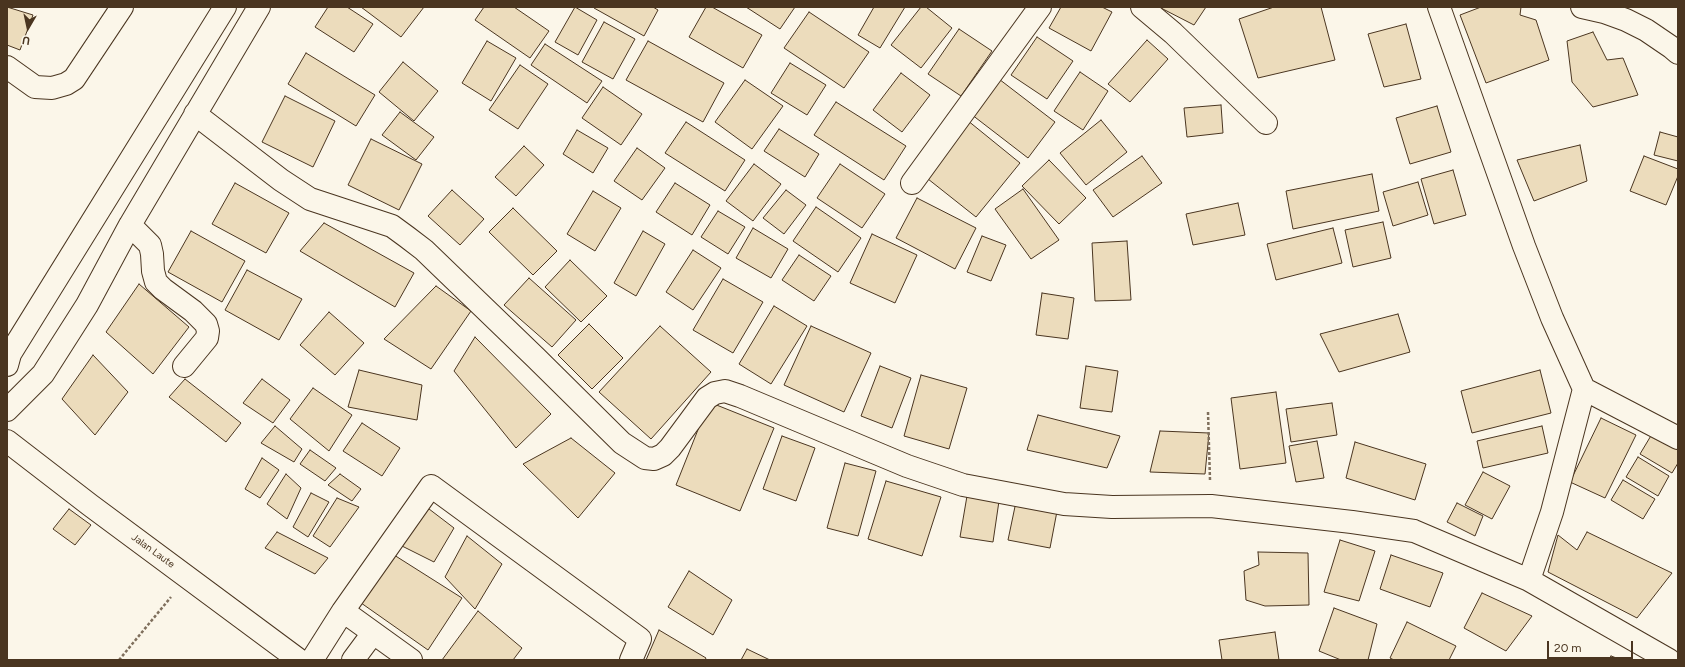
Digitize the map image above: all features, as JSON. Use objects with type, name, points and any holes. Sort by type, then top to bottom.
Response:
[{"type":"street","points":[[7,67],[36,87],[52,88],[66,84],[74,79],[122,7]]},
{"type":"street","points":[[7,365],[10,354],[225,7]]},
{"type":"street","points":[[7,410],[43,374],[87,305],[130,225],[259,7]]},
{"type":"street","points":[[912,183],[1040,7]]},
{"type":"street","points":[[1142,7],[1172,33],[1266,123]]},
{"type":"street","points":[[1439,7],[1524,246],[1552,318],[1584,389],[1678,438]]},
{"type":"street","points":[[1582,7],[1604,12],[1626,20],[1646,30],[1671,46],[1678,53]]},
{"type":"street","points":[[195,114],[281,180],[310,199],[392,226],[407,237],[424,250],[622,443],[645,458],[654,459],[663,455],[670,448],[707,398],[715,393],[725,391],[907,466],[963,485],[1064,504],[1112,507],[1211,506],[1352,522],[1414,532],[1529,580],[1669,660]]},
{"type":"street","points":[[130,225],[150,244],[153,271],[156,282],[163,289],[194,311],[206,324],[208,331],[207,338],[184,366]]},
{"type":"street","points":[[1529,580],[1552,512],[1584,389]]},
{"type":"street","name":"Jalan Laute","points":[[7,441],[90,505],[188,576],[298,660]]},
{"type":"street","points":[[312,660],[343,611],[431,486],[640,639],[631,660]]},
{"type":"street","points":[[343,611],[411,660]]},
{"type":"street","points":[[353,660],[373,633]]},
{"type":"path","points":[[1208,412],[1211,506]]},
{"type":"path","points":[[119,660],[188,576]]},
{"type":"building","points":[[7,7],[33,15],[20,50],[7,45]]},
{"type":"building","points":[[328,7],[347,7],[373,24],[354,52],[315,27]]},
{"type":"building","points":[[361,7],[424,7],[401,37]]},
{"type":"building","points":[[484,7],[514,7],[549,31],[530,58],[475,20]]},
{"type":"building","points":[[575,7],[597,20],[578,55],[555,42]]},
{"type":"building","points":[[653,7],[658,10],[644,36],[594,8]]},
{"type":"building","points":[[706,7],[712,7],[762,35],[743,68],[689,37]]},
{"type":"building","points":[[746,7],[795,7],[780,29]]},
{"type":"building","points":[[874,7],[905,7],[880,48],[858,35]]},
{"type":"building","points":[[921,7],[926,7],[952,28],[921,68],[891,45]]},
{"type":"building","points":[[1061,7],[1102,7],[1112,12],[1091,51],[1049,28]]},
{"type":"building","points":[[1159,7],[1206,7],[1194,25]]},
{"type":"building","points":[[1274,7],[1321,7],[1335,60],[1258,78],[1239,19]]},
{"type":"building","points":[[1481,7],[1521,7],[1520,15],[1536,20],[1549,60],[1486,83],[1460,15]]},
{"type":"building","points":[[809,12],[869,52],[844,88],[784,48]]},
{"type":"building","points":[[604,22],[635,39],[613,79],[582,62]]},
{"type":"building","points":[[1406,24],[1421,79],[1384,87],[1368,34]]},
{"type":"building","points":[[959,29],[992,51],[961,96],[928,74]]},
{"type":"building","points":[[1593,32],[1607,60],[1623,58],[1638,95],[1593,107],[1572,82],[1567,41]]},
{"type":"building","points":[[1037,37],[1073,61],[1047,99],[1011,75]]},
{"type":"building","points":[[1147,40],[1168,59],[1130,102],[1108,84]]},
{"type":"building","points":[[487,41],[516,58],[491,101],[462,83]]},
{"type":"building","points":[[648,41],[724,83],[703,122],[626,80]]},
{"type":"building","points":[[545,44],[602,81],[587,103],[531,65]]},
{"type":"building","points":[[306,53],[375,95],[356,126],[288,84]]},
{"type":"building","points":[[403,62],[438,91],[414,121],[379,92]]},
{"type":"building","points":[[790,63],[826,85],[807,115],[771,93]]},
{"type":"building","points":[[520,65],[548,84],[518,129],[489,110]]},
{"type":"building","points":[[1080,72],[1108,91],[1083,130],[1054,111]]},
{"type":"building","points":[[901,73],[930,95],[902,132],[873,110]]},
{"type":"building","points":[[995,76],[1055,122],[1028,158],[967,111]]},
{"type":"building","points":[[745,80],[783,106],[752,149],[715,122]]},
{"type":"building","points":[[603,87],[642,114],[621,145],[582,118]]},
{"type":"building","points":[[285,96],[335,121],[313,167],[262,142]]},
{"type":"building","points":[[836,102],[906,146],[884,180],[814,135]]},
{"type":"building","points":[[1221,105],[1223,133],[1187,137],[1184,108]]},
{"type":"building","points":[[1437,106],[1451,152],[1410,164],[1396,118]]},
{"type":"building","points":[[400,112],[434,137],[416,160],[382,135]]},
{"type":"building","points":[[967,120],[1020,163],[976,217],[923,175]]},
{"type":"building","points":[[1101,120],[1127,152],[1086,185],[1060,153]]},
{"type":"building","points":[[686,122],[745,160],[725,191],[665,153]]},
{"type":"building","points":[[779,129],[819,154],[805,177],[764,151]]},
{"type":"building","points":[[577,130],[608,148],[593,173],[563,154]]},
{"type":"building","points":[[1660,132],[1678,137],[1678,161],[1654,155]]},
{"type":"building","points":[[371,139],[422,164],[399,210],[348,185]]},
{"type":"building","points":[[1580,145],[1587,181],[1534,201],[1517,160]]},
{"type":"building","points":[[524,146],[544,165],[516,196],[495,177]]},
{"type":"building","points":[[637,148],[665,168],[642,200],[614,181]]},
{"type":"building","points":[[1142,156],[1162,183],[1113,217],[1093,190]]},
{"type":"building","points":[[1644,156],[1678,169],[1678,176],[1666,205],[1630,191]]},
{"type":"building","points":[[1049,160],[1086,198],[1059,224],[1022,186]]},
{"type":"building","points":[[754,164],[781,184],[753,221],[726,201]]},
{"type":"building","points":[[840,164],[885,194],[862,228],[817,198]]},
{"type":"building","points":[[1453,170],[1466,215],[1434,224],[1421,179]]},
{"type":"building","points":[[1372,174],[1379,211],[1293,229],[1286,191]]},
{"type":"building","points":[[1418,182],[1428,215],[1393,226],[1383,192]]},
{"type":"building","points":[[235,183],[289,213],[266,253],[212,224]]},
{"type":"building","points":[[675,183],[710,205],[692,235],[656,212]]},
{"type":"building","points":[[1023,189],[1059,240],[1031,259],[995,209]]},
{"type":"building","points":[[452,190],[484,219],[460,245],[428,216]]},
{"type":"building","points":[[786,190],[806,205],[784,234],[763,218]]},
{"type":"building","points":[[593,191],[621,208],[595,251],[567,234]]},
{"type":"building","points":[[917,198],[976,228],[955,269],[896,238]]},
{"type":"building","points":[[1238,203],[1245,235],[1193,245],[1186,214]]},
{"type":"building","points":[[816,207],[861,238],[838,272],[793,241]]},
{"type":"building","points":[[513,208],[557,251],[533,275],[489,232]]},
{"type":"building","points":[[718,211],[745,227],[728,254],[701,237]]},
{"type":"building","points":[[1383,222],[1391,258],[1353,267],[1345,230]]},
{"type":"building","points":[[324,223],[414,273],[395,307],[300,251]]},
{"type":"building","points":[[753,228],[788,249],[771,278],[736,258]]},
{"type":"building","points":[[1333,228],[1342,263],[1276,280],[1267,244]]},
{"type":"building","points":[[191,231],[245,261],[222,302],[168,272]]},
{"type":"building","points":[[643,231],[665,244],[636,296],[614,283]]},
{"type":"building","points":[[872,234],[917,255],[895,303],[850,283]]},
{"type":"building","points":[[982,236],[1006,245],[991,281],[967,272]]},
{"type":"building","points":[[1127,241],[1131,300],[1095,301],[1092,243]]},
{"type":"building","points":[[693,250],[721,268],[693,310],[666,292]]},
{"type":"building","points":[[799,255],[831,276],[814,301],[782,280]]},
{"type":"building","points":[[570,260],[607,296],[581,322],[545,287]]},
{"type":"building","points":[[247,270],[302,299],[279,340],[225,310]]},
{"type":"building","points":[[529,278],[576,320],[552,347],[504,305]]},
{"type":"building","points":[[723,279],[763,302],[733,353],[693,330]]},
{"type":"building","points":[[139,284],[189,327],[153,374],[106,332]]},
{"type":"building","points":[[436,286],[471,311],[431,369],[384,339]]},
{"type":"building","points":[[1042,293],[1074,298],[1068,339],[1036,335]]},
{"type":"building","points":[[774,306],[807,326],[771,384],[739,364]]},
{"type":"building","points":[[329,312],[364,343],[335,375],[300,345]]},
{"type":"building","points":[[1398,314],[1410,352],[1339,372],[1320,334]]},
{"type":"building","points":[[589,324],[623,358],[592,389],[558,355]]},
{"type":"building","points":[[660,326],[711,372],[651,439],[599,392]]},
{"type":"building","points":[[811,326],[871,353],[844,412],[784,385]]},
{"type":"building","points":[[475,337],[551,414],[516,448],[454,371]]},
{"type":"building","points":[[93,355],[128,392],[95,435],[62,399]]},
{"type":"building","points":[[880,366],[911,378],[892,428],[861,416]]},
{"type":"building","points":[[1086,366],[1118,371],[1112,412],[1080,408]]},
{"type":"building","points":[[359,370],[422,385],[417,420],[348,407]]},
{"type":"building","points":[[1540,370],[1551,413],[1472,433],[1461,391]]},
{"type":"building","points":[[921,375],[967,388],[949,449],[904,436]]},
{"type":"building","points":[[185,379],[241,423],[226,442],[169,397]]},
{"type":"building","points":[[262,379],[290,400],[273,423],[243,403]]},
{"type":"building","points":[[313,388],[352,415],[329,451],[290,419]]},
{"type":"building","points":[[1276,392],[1286,463],[1240,469],[1231,398]]},
{"type":"building","points":[[709,402],[774,428],[740,511],[676,485]]},
{"type":"building","points":[[1332,403],[1337,435],[1291,442],[1286,409]]},
{"type":"building","points":[[1038,415],[1120,436],[1107,468],[1027,450]]},
{"type":"building","points":[[1601,418],[1636,435],[1605,498],[1570,482]]},
{"type":"building","points":[[362,423],[400,448],[382,476],[343,451]]},
{"type":"building","points":[[275,426],[302,449],[294,462],[261,443]]},
{"type":"building","points":[[1542,426],[1548,453],[1483,468],[1477,441]]},
{"type":"building","points":[[1160,431],[1209,433],[1205,474],[1150,472]]},
{"type":"building","points":[[1652,434],[1678,450],[1678,463],[1672,473],[1640,454]]},
{"type":"building","points":[[782,436],[815,448],[796,501],[763,489]]},
{"type":"building","points":[[571,438],[615,473],[578,518],[523,464]]},
{"type":"building","points":[[1317,441],[1324,478],[1296,482],[1289,446]]},
{"type":"building","points":[[1355,442],[1426,464],[1415,500],[1346,478]]},
{"type":"building","points":[[310,450],[336,468],[325,481],[300,464]]},
{"type":"building","points":[[1638,457],[1669,476],[1658,496],[1626,477]]},
{"type":"building","points":[[262,458],[279,470],[260,498],[245,489]]},
{"type":"building","points":[[845,463],[876,471],[858,536],[827,528]]},
{"type":"building","points":[[1483,472],[1510,486],[1492,519],[1465,505]]},
{"type":"building","points":[[286,474],[301,488],[287,519],[267,504]]},
{"type":"building","points":[[340,474],[361,489],[352,501],[328,485]]},
{"type":"building","points":[[1623,480],[1655,499],[1643,519],[1611,500]]},
{"type":"building","points":[[886,481],[941,497],[922,556],[868,539]]},
{"type":"building","points":[[311,493],[329,502],[308,537],[293,527]]},
{"type":"building","points":[[412,496],[454,528],[434,562],[386,538]]},
{"type":"building","points":[[967,496],[999,501],[993,542],[960,537]]},
{"type":"building","points":[[1017,497],[1058,506],[1050,548],[1008,540]]},
{"type":"building","points":[[337,498],[359,507],[330,547],[313,536]]},
{"type":"building","points":[[1457,503],[1483,516],[1475,536],[1447,522]]},
{"type":"building","points":[[69,509],[91,525],[75,545],[53,529]]},
{"type":"building","points":[[277,532],[328,558],[315,574],[265,548]]},
{"type":"building","points":[[1587,532],[1672,573],[1637,618],[1548,572],[1558,535],[1577,550]]},
{"type":"building","points":[[467,536],[502,564],[475,609],[445,577]]},
{"type":"building","points":[[1340,540],[1375,551],[1359,601],[1324,592]]},
{"type":"building","points":[[383,548],[462,598],[428,650],[354,598]]},
{"type":"building","points":[[1258,552],[1308,553],[1309,605],[1265,606],[1246,600],[1244,571],[1259,565]]},
{"type":"building","points":[[1391,555],[1443,573],[1430,607],[1380,589]]},
{"type":"building","points":[[689,571],[732,600],[713,635],[668,607]]},
{"type":"building","points":[[1482,593],[1532,616],[1506,651],[1464,628]]},
{"type":"building","points":[[1334,608],[1377,624],[1368,660],[1341,660],[1319,651]]},
{"type":"building","points":[[478,611],[522,648],[513,660],[442,660]]},
{"type":"building","points":[[1407,622],[1456,646],[1449,660],[1394,660],[1390,658]]},
{"type":"building","points":[[659,630],[706,658],[705,660],[646,660]]},
{"type":"building","points":[[1275,632],[1279,660],[1222,660],[1219,640]]},
{"type":"building","points":[[747,649],[770,660],[741,660]]},
{"type":"building","points":[[1611,656],[1622,660],[1608,660]]}]
